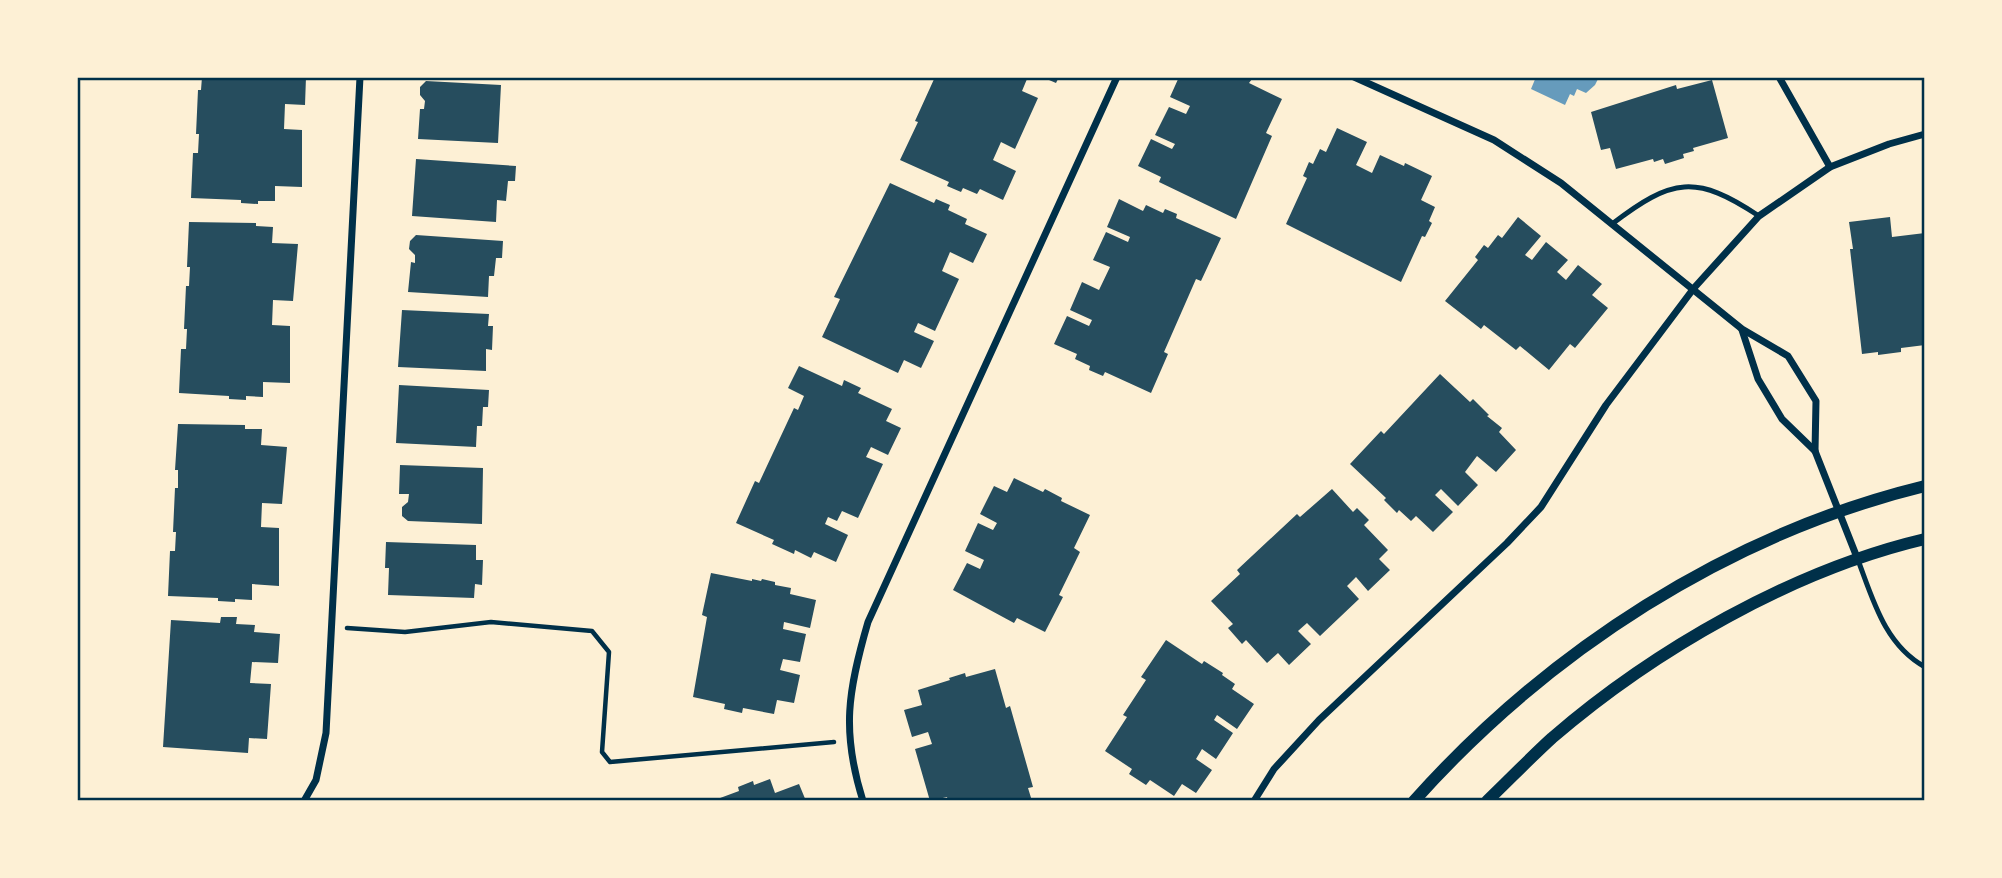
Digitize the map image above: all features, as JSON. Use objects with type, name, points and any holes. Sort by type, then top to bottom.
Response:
[{"type":"street","points":[[304,801],[316,780],[326,733],[360,77]]},
{"type":"street","points":[[863,801],[849,741],[849,706],[856,663],[868,622],[1117,77]]},
{"type":"street","points":[[1354,77],[1494,140],[1562,183],[1742,329],[1788,356],[1816,401],[1815,451],[1858,560]]},
{"type":"street","points":[[1779,77],[1830,166]]},
{"type":"street","points":[[1254,801],[1274,769],[1319,720],[1541,508],[1606,405],[1694,288],[1759,216],[1830,166],[1925,134]]},
{"type":"street","points":[[1742,329],[1758,379],[1782,419],[1815,451]]},
{"type":"street","points":[[1414,801],[1471,741],[1517,698],[1616,625],[1664,594],[1721,563],[1838,511],[1925,486]]},
{"type":"street","points":[[1487,801],[1552,738],[1644,668],[1744,609],[1799,583],[1858,560],[1925,539]]},
{"type":"lane","points":[[1612,224],[1655,194],[1689,186],[1731,198],[1759,216]]},
{"type":"lane","points":[[1858,560],[1881,618],[1896,644],[1909,658],[1925,667]]},
{"type":"path","points":[[332,627],[405,632],[491,622],[592,631],[609,652],[602,752],[610,762],[849,741]]},
{"type":"water","points":[[1536,77],[1599,77],[1586,93],[1577,89],[1574,96],[1570,94],[1565,105],[1531,89]]},
{"type":"building","points":[[202,77],[306,77],[305,105],[285,104],[284,129],[302,130],[302,187],[275,186],[275,201],[258,201],[258,204],[241,203],[241,200],[191,198],[193,153],[198,153],[198,90],[201,90]]},
{"type":"building","points":[[935,77],[1031,77],[1027,79],[1022,91],[1038,98],[1015,149],[1001,142],[993,160],[1016,171],[1003,200],[980,189],[977,194],[963,188],[961,192],[947,186],[949,182],[900,160]]},
{"type":"building","points":[[1042,77],[1059,77],[1056,83]]},
{"type":"building","points":[[1179,77],[1248,77],[1252,79],[1249,83],[1282,99],[1266,133],[1272,136],[1236,219],[1159,182],[1161,177],[1138,166],[1151,139],[1172,149],[1175,144],[1155,135],[1169,107],[1186,114],[1190,106],[1170,97]]},
{"type":"building","points":[[1712,80],[1728,138],[1693,148],[1694,151],[1683,154],[1684,158],[1665,164],[1663,159],[1654,162],[1653,159],[1616,169],[1610,148],[1601,150],[1591,112],[1676,85],[1677,89]]},
{"type":"building","points":[[426,81],[501,85],[498,143],[418,139],[420,109],[424,109],[425,101],[420,95],[420,87]]},
{"type":"building","points":[[1337,128],[1367,142],[1356,165],[1372,173],[1380,155],[1432,176],[1421,200],[1435,207],[1429,221],[1432,223],[1425,237],[1422,236],[1401,282],[1286,224],[1307,178],[1303,176],[1309,162],[1313,164],[1320,149],[1326,152]]},
{"type":"building","points":[[416,159],[516,166],[515,181],[508,181],[506,201],[497,200],[496,222],[412,216]]},
{"type":"building","points":[[890,183],[934,203],[936,199],[950,205],[948,210],[967,219],[965,224],[987,234],[973,263],[950,252],[942,271],[959,279],[935,331],[918,323],[914,332],[934,341],[921,368],[904,360],[898,373],[822,337],[840,299],[834,297]]},
{"type":"building","points":[[1119,199],[1143,211],[1146,205],[1163,213],[1165,209],[1177,214],[1176,218],[1221,238],[1201,281],[1196,279],[1164,352],[1168,354],[1151,393],[1105,372],[1103,376],[1089,370],[1090,366],[1075,359],[1077,354],[1054,344],[1067,316],[1089,326],[1092,320],[1070,310],[1082,282],[1099,290],[1110,267],[1093,260],[1106,232],[1128,242],[1130,237],[1107,227]]},
{"type":"building","points":[[1518,217],[1541,236],[1525,255],[1532,260],[1546,242],[1568,260],[1557,272],[1566,280],[1578,265],[1602,284],[1592,295],[1608,308],[1575,348],[1570,344],[1549,370],[1520,346],[1516,350],[1484,325],[1481,329],[1445,301],[1478,260],[1475,257],[1484,245],[1488,248],[1498,235],[1502,238]]},
{"type":"building","points":[[1890,217],[1892,237],[1925,233],[1925,345],[1901,348],[1901,352],[1862,354],[1849,222]]},
{"type":"building","points":[[189,222],[256,223],[256,226],[273,227],[272,243],[298,244],[293,301],[273,300],[272,325],[290,326],[290,383],[263,382],[263,397],[246,396],[246,400],[229,399],[229,396],[179,393],[181,349],[186,349],[187,329],[184,329],[186,286],[189,286],[190,267],[187,267]]},
{"type":"building","points":[[416,235],[503,241],[502,258],[496,258],[494,276],[489,276],[488,297],[408,292],[411,262],[415,263],[415,255],[409,249],[410,241]]},
{"type":"building","points":[[402,310],[489,314],[488,326],[493,326],[492,350],[486,349],[486,371],[398,367]]},
{"type":"building","points":[[799,366],[842,386],[844,380],[861,388],[858,393],[892,409],[886,421],[901,428],[888,455],[871,447],[866,457],[883,464],[858,518],[842,511],[837,521],[828,517],[825,524],[848,535],[836,562],[814,552],[811,558],[795,550],[794,554],[772,544],[774,540],[736,523],[755,481],[759,483],[794,408],[798,410],[804,396],[788,388]]},
{"type":"building","points":[[1440,374],[1470,402],[1473,399],[1489,415],[1487,416],[1502,428],[1499,432],[1516,450],[1496,472],[1477,456],[1465,472],[1478,485],[1458,506],[1441,489],[1435,495],[1453,512],[1433,532],[1416,516],[1411,521],[1399,510],[1397,513],[1384,500],[1386,498],[1350,464],[1381,431],[1384,434]]},
{"type":"building","points":[[399,385],[489,390],[488,407],[483,407],[482,426],[477,426],[476,447],[396,443]]},
{"type":"building","points":[[178,424],[245,425],[245,429],[262,429],[261,445],[287,447],[282,504],[262,503],[261,527],[279,528],[279,586],[252,584],[252,600],[235,599],[235,602],[218,601],[218,598],[168,596],[170,551],[175,551],[176,532],[173,532],[175,488],[178,488],[178,470],[175,470]]},
{"type":"building","points":[[400,465],[483,468],[482,524],[408,521],[402,516],[402,507],[408,502],[409,494],[399,494]]},
{"type":"building","points":[[1014,478],[1043,492],[1045,489],[1062,498],[1061,501],[1090,515],[1074,548],[1080,552],[1059,595],[1063,597],[1045,632],[1017,618],[1014,623],[953,590],[967,563],[980,569],[984,560],[965,551],[978,523],[993,530],[997,523],[980,514],[994,486],[1007,492]]},
{"type":"building","points":[[1332,489],[1353,512],[1357,508],[1369,520],[1364,525],[1388,550],[1379,559],[1390,570],[1368,591],[1356,577],[1347,586],[1359,599],[1320,636],[1307,623],[1298,631],[1311,644],[1289,665],[1278,653],[1267,663],[1246,640],[1242,644],[1228,628],[1233,624],[1211,601],[1240,574],[1237,570],[1297,514],[1300,517]]},
{"type":"building","points":[[386,542],[476,545],[476,560],[483,560],[482,585],[475,584],[474,598],[388,595]]},
{"type":"building","points":[[711,573],[752,581],[762,579],[775,582],[775,585],[791,588],[790,594],[816,600],[810,628],[784,622],[783,629],[806,634],[800,662],[783,659],[780,670],[800,675],[794,703],[777,700],[774,714],[743,708],[742,713],[724,709],[725,704],[693,697],[707,617],[702,615]]},
{"type":"building","points":[[221,617],[237,617],[236,624],[255,625],[254,632],[280,634],[278,663],[252,662],[250,683],[271,684],[267,739],[249,738],[248,753],[163,747],[171,620],[220,623]]},
{"type":"building","points":[[1166,640],[1202,664],[1204,661],[1223,673],[1222,675],[1235,684],[1232,689],[1254,704],[1237,729],[1217,715],[1214,720],[1233,733],[1216,759],[1202,749],[1196,759],[1212,770],[1196,793],[1182,784],[1174,796],[1150,780],[1146,785],[1129,774],[1132,769],[1105,751],[1127,717],[1123,715],[1146,680],[1141,677]]},
{"type":"building","points":[[995,669],[1006,708],[1010,706],[1033,787],[1028,788],[1032,801],[948,801],[947,797],[930,801],[915,749],[932,744],[928,732],[912,737],[904,710],[922,705],[918,690],[965,673],[966,677]]},
{"type":"building","points":[[770,779],[775,793],[799,784],[806,801],[712,801],[739,791],[738,787],[753,781],[754,785]]}]
